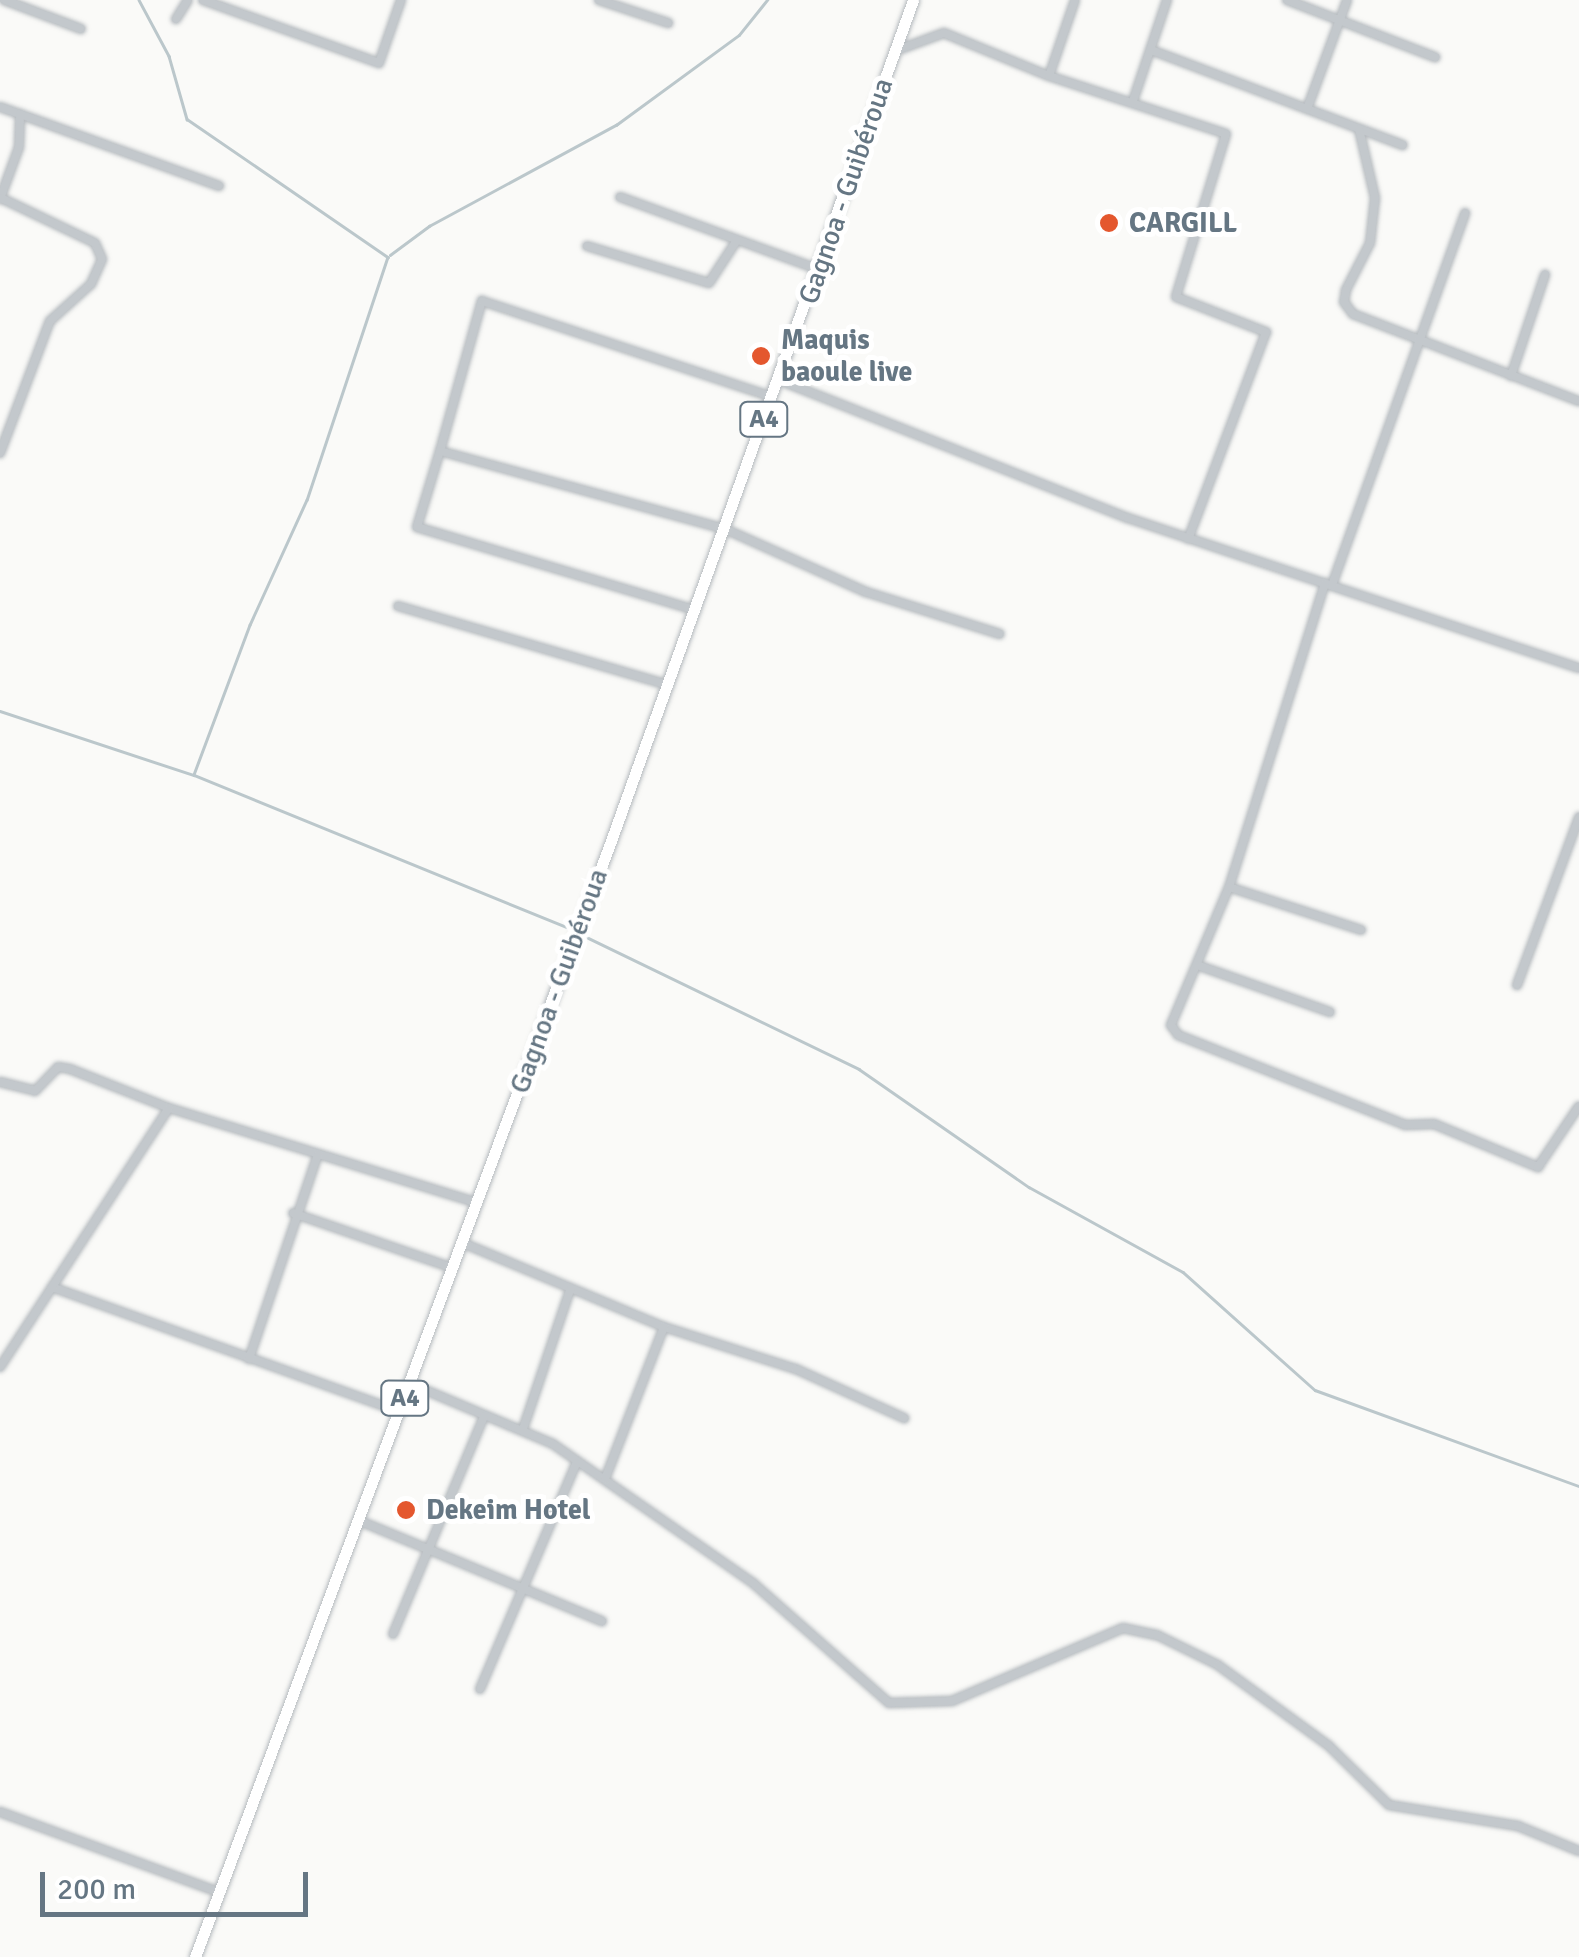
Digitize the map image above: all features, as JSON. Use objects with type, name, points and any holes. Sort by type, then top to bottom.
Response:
[{"type":"main road","name":"Gagnoa - Guibéroua","points":[[194,1957],[478,1203],[725,530],[913,0]]},
{"type":"street","points":[[4,0],[81,29]]},
{"type":"street","points":[[176,19],[188,0]]},
{"type":"street","points":[[204,0],[380,64],[402,0]]},
{"type":"street","points":[[598,0],[668,23]]},
{"type":"street","points":[[1049,76],[1075,0]]},
{"type":"street","points":[[1134,101],[1167,0]]},
{"type":"street","points":[[1286,0],[1435,58]]},
{"type":"street","points":[[1307,109],[1336,20],[1348,0]]},
{"type":"street","points":[[896,51],[944,33],[1049,76],[1226,134],[1176,297],[1266,332],[1188,539]]},
{"type":"street","points":[[1150,50],[1403,146]]},
{"type":"street","points":[[0,107],[219,186]]},
{"type":"street","points":[[0,453],[50,321],[91,284],[102,259],[95,242],[0,198],[22,134],[20,114]]},
{"type":"street","points":[[1359,129],[1375,198],[1370,244],[1344,302],[1353,314],[1579,401]]},
{"type":"street","points":[[620,198],[818,270]]},
{"type":"street","points":[[1465,213],[1329,584],[1229,887],[1197,965],[1174,1008],[1172,1025],[1178,1035],[1406,1126],[1434,1124],[1538,1167],[1579,1106]]},
{"type":"street","points":[[587,246],[709,283],[737,240]]},
{"type":"street","points":[[1511,376],[1544,275]]},
{"type":"street","points":[[695,610],[417,527],[482,301],[772,397]]},
{"type":"street","points":[[779,380],[1188,539],[1579,668]]},
{"type":"street","points":[[440,451],[725,530],[866,592],[1000,634]]},
{"type":"street","points":[[398,606],[668,685]]},
{"type":"street","points":[[1517,985],[1579,816]]},
{"type":"street","points":[[1229,887],[1361,930]]},
{"type":"street","points":[[1197,965],[1330,1012]]},
{"type":"street","points":[[0,1082],[35,1090],[58,1067],[70,1068],[169,1108],[478,1203]]},
{"type":"street","points":[[0,1367],[169,1108]]},
{"type":"street","points":[[249,1360],[293,1213],[318,1154]]},
{"type":"street","points":[[293,1213],[454,1268]]},
{"type":"street","points":[[463,1243],[664,1328],[796,1369],[904,1418]]},
{"type":"street","points":[[52,1287],[400,1412]]},
{"type":"street","points":[[523,1428],[570,1290]]},
{"type":"street","points":[[605,1479],[664,1328]]},
{"type":"street","points":[[410,1384],[523,1428],[605,1479],[804,1623],[889,1703],[952,1701],[1123,1628],[1156,1635],[1231,1674],[1329,1746],[1390,1805],[1518,1826],[1579,1851]]},
{"type":"street","points":[[394,1634],[484,1416]]},
{"type":"street","points":[[480,1690],[576,1464]]},
{"type":"street","points":[[360,1522],[520,1592],[602,1621]]},
{"type":"street","points":[[0,1812],[219,1892]]},
{"type":"waterway","points":[[139,0],[169,56],[187,119],[388,257],[307,500],[250,625],[194,775]]},
{"type":"waterway","points":[[390,255],[429,226],[616,125],[739,35],[767,0]]},
{"type":"waterway","points":[[0,711],[194,775],[573,930]]},
{"type":"waterway","points":[[580,934],[859,1069],[1029,1187],[1183,1272],[1315,1390],[1579,1486]]},
{"type":"place","name":"CARGILL","points":[[1109,223]]},
{"type":"place","name":"Maquis baoule live","points":[[761,356]]},
{"type":"place","name":"Dekeim Hotel","points":[[406,1510]]}]
